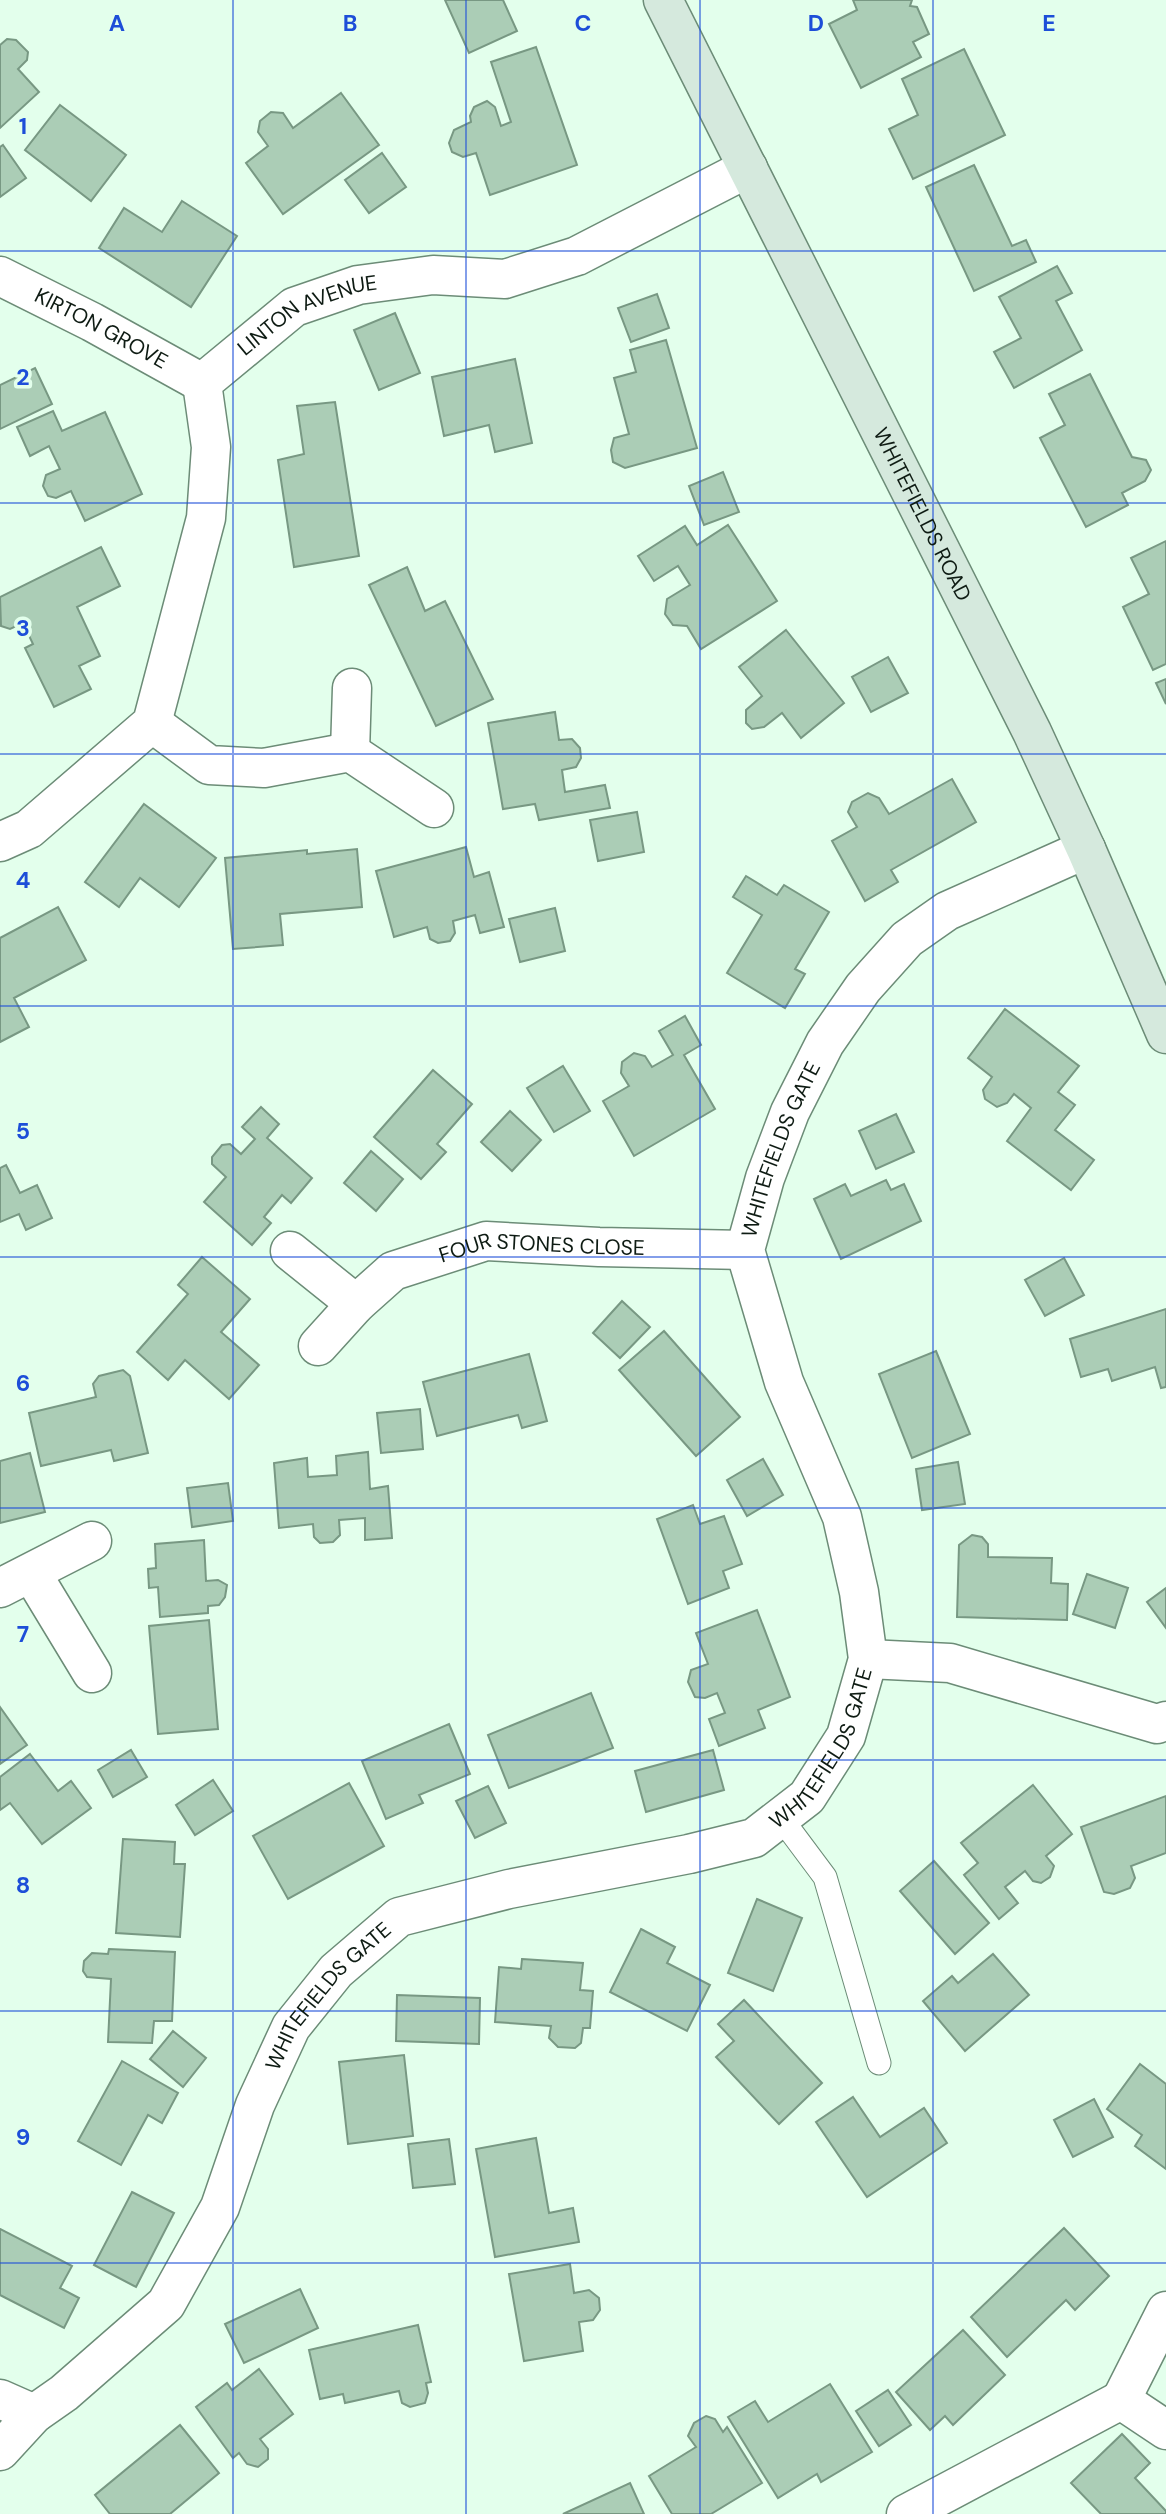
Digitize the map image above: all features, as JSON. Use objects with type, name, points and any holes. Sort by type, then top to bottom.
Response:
[{"type":"street","name":"WHITEFIELDS ROAD","points":[[663,0],[1032,732],[1166,1034]]},
{"type":"street","name":"LINTON AVENUE","points":[[202,383],[295,307],[358,285],[433,275],[505,279],[578,256],[748,168]]},
{"type":"street","name":"KIRTON GROVE","points":[[0,276],[92,322],[202,383]]},
{"type":"street","points":[[0,842],[29,829],[152,723],[206,518],[211,447],[202,383]]},
{"type":"street","points":[[351,752],[352,688]]},
{"type":"street","points":[[152,723],[209,765],[264,768],[351,752],[433,808]]},
{"type":"street","name":"WHITEFIELDS GATE","points":[[0,2451],[17,2407],[64,2393],[166,2304],[220,2207],[255,2105],[291,2027],[336,1971],[399,1917],[509,1889],[689,1854],[754,1838],[807,1797],[846,1736],[868,1658],[859,1592],[842,1517],[784,1382],[745,1250],[765,1178],[790,1112],[825,1043],[863,988],[907,939],[947,911],[1086,849]]},
{"type":"street","name":"FOUR STONES CLOSE","points":[[318,1346],[356,1304],[393,1271],[486,1241],[745,1250]]},
{"type":"street","points":[[290,1251],[356,1304]]},
{"type":"street","points":[[92,1541],[16,1581],[92,1674]]},
{"type":"street","name":"WHITEFIELDS GATE","points":[[868,1658],[950,1663],[1157,1724],[1166,1721]]},
{"type":"street","points":[[906,2514],[1121,2400],[1166,2311]]},
{"type":"street","points":[[1121,2400],[1166,2430]]},
{"type":"lane","points":[[781,1818],[825,1877],[879,2063]]},
{"type":"building","points":[[445,0],[503,0],[517,31],[469,53]]},
{"type":"building","points":[[853,0],[912,0],[910,6],[917,7],[929,34],[913,42],[921,57],[861,88],[829,24],[857,10]]},
{"type":"building","points":[[7,39],[16,40],[28,52],[27,60],[18,69],[39,92],[0,128],[0,45]]},
{"type":"building","points":[[536,47],[577,165],[490,195],[476,153],[463,157],[452,152],[449,143],[454,130],[471,122],[470,116],[474,107],[487,101],[495,107],[501,126],[511,122],[491,62]]},
{"type":"building","points":[[964,49],[1005,135],[913,179],[889,129],[918,115],[902,79]]},
{"type":"building","points":[[341,93],[379,145],[283,214],[246,163],[268,146],[258,132],[260,121],[271,112],[283,113],[293,128]]},
{"type":"building","points":[[60,105],[126,155],[91,201],[25,150]]},
{"type":"building","points":[[3,145],[26,178],[0,197],[0,147]]},
{"type":"building","points":[[382,153],[406,187],[369,213],[345,180]]},
{"type":"building","points":[[974,165],[1012,246],[1026,240],[1036,262],[974,291],[926,187]]},
{"type":"building","points":[[182,201],[237,236],[191,307],[99,248],[124,208],[162,232]]},
{"type":"building","points":[[1057,266],[1072,293],[1056,301],[1082,350],[1014,388],[994,352],[1021,338],[999,297]]},
{"type":"building","points":[[657,294],[669,328],[631,342],[618,308]]},
{"type":"building","points":[[395,313],[420,373],[379,390],[354,330]]},
{"type":"building","points":[[666,340],[697,448],[625,468],[613,462],[611,450],[614,438],[629,434],[614,378],[636,372],[630,350]]},
{"type":"building","points":[[515,359],[532,443],[495,452],[489,425],[444,436],[432,377]]},
{"type":"building","points":[[35,368],[52,404],[0,429],[0,385]]},
{"type":"building","points":[[1090,374],[1132,457],[1146,460],[1151,470],[1145,481],[1122,493],[1128,505],[1086,527],[1040,438],[1065,425],[1049,394]]},
{"type":"building","points":[[335,402],[359,556],[294,567],[278,460],[304,454],[297,406]]},
{"type":"building","points":[[53,411],[62,431],[105,412],[142,494],[85,521],[71,491],[56,498],[48,496],[43,486],[46,475],[60,469],[49,446],[30,456],[17,427]]},
{"type":"building","points":[[723,472],[739,512],[704,525],[689,486]]},
{"type":"building","points":[[728,525],[777,601],[701,649],[687,626],[673,625],[665,614],[667,599],[690,585],[678,566],[654,581],[638,556],[685,526],[697,545]]},
{"type":"building","points":[[1166,541],[1166,664],[1153,670],[1123,607],[1149,594],[1131,558]]},
{"type":"building","points":[[101,547],[120,586],[77,607],[100,656],[79,666],[91,689],[54,707],[25,648],[33,644],[23,623],[10,629],[1,626],[0,597]]},
{"type":"building","points":[[407,567],[425,611],[445,601],[493,699],[436,726],[369,585]]},
{"type":"building","points":[[786,630],[844,703],[801,738],[782,713],[764,727],[752,729],[746,723],[746,710],[762,696],[739,667]]},
{"type":"building","points":[[888,657],[908,693],[871,712],[852,677]]},
{"type":"building","points":[[1166,679],[1166,704],[1156,683]]},
{"type":"building","points":[[555,712],[559,740],[572,739],[580,748],[581,758],[576,767],[562,770],[565,792],[605,785],[610,808],[539,820],[535,804],[503,809],[488,723]]},
{"type":"building","points":[[952,779],[976,822],[891,870],[898,882],[865,901],[832,841],[857,827],[848,812],[852,802],[868,793],[879,798],[889,814]]},
{"type":"building","points":[[144,804],[216,858],[179,907],[140,878],[119,907],[85,882]]},
{"type":"building","points":[[637,812],[644,852],[598,861],[590,820]]},
{"type":"building","points":[[466,847],[474,877],[489,872],[504,927],[480,933],[475,915],[453,921],[455,933],[450,941],[438,943],[430,939],[427,927],[394,937],[376,871]]},
{"type":"building","points":[[357,849],[362,907],[280,914],[283,945],[233,949],[225,858],[307,850],[307,854]]},
{"type":"building","points":[[746,876],[777,895],[784,885],[829,912],[795,969],[805,974],[785,1008],[727,973],[762,915],[733,897]]},
{"type":"building","points":[[58,907],[86,960],[14,998],[29,1027],[0,1042],[0,938]]},
{"type":"building","points":[[555,908],[565,951],[520,962],[509,919]]},
{"type":"building","points":[[1005,1009],[1079,1066],[1058,1092],[1075,1105],[1055,1130],[1094,1160],[1071,1190],[1007,1141],[1031,1108],[1014,1094],[1007,1103],[997,1107],[985,1099],[983,1090],[992,1077],[968,1058]]},
{"type":"building","points":[[685,1016],[701,1045],[684,1055],[715,1109],[634,1156],[603,1101],[629,1086],[621,1073],[622,1062],[634,1053],[645,1056],[652,1067],[673,1055],[659,1031]]},
{"type":"building","points":[[563,1066],[590,1111],[554,1132],[527,1088]]},
{"type":"building","points":[[433,1070],[472,1104],[437,1144],[446,1152],[421,1179],[374,1137]]},
{"type":"building","points":[[261,1107],[279,1124],[267,1138],[312,1178],[291,1203],[282,1195],[264,1217],[271,1223],[252,1245],[204,1202],[226,1177],[212,1164],[212,1157],[222,1145],[230,1144],[241,1154],[255,1139],[242,1127]]},
{"type":"building","points":[[510,1111],[541,1140],[512,1171],[481,1142]]},
{"type":"building","points":[[896,1114],[914,1152],[876,1169],[859,1131]]},
{"type":"building","points":[[371,1151],[403,1179],[376,1211],[344,1183]]},
{"type":"building","points":[[6,1165],[20,1193],[37,1185],[52,1218],[26,1230],[19,1214],[0,1222],[0,1168]]},
{"type":"building","points":[[886,1180],[891,1190],[904,1184],[921,1221],[841,1259],[814,1199],[845,1184],[851,1196]]},
{"type":"building","points":[[202,1257],[250,1299],[221,1332],[259,1365],[229,1399],[185,1360],[168,1380],[137,1352],[188,1294],[178,1285]]},
{"type":"building","points":[[1064,1258],[1084,1295],[1045,1316],[1025,1280]]},
{"type":"building","points":[[622,1301],[650,1327],[620,1358],[593,1333]]},
{"type":"building","points":[[1166,1309],[1166,1387],[1161,1388],[1155,1367],[1112,1381],[1108,1369],[1081,1377],[1070,1339]]},
{"type":"building","points":[[664,1331],[740,1417],[696,1456],[619,1370]]},
{"type":"building","points":[[936,1351],[970,1434],[912,1458],[879,1374]]},
{"type":"building","points":[[529,1354],[547,1421],[522,1428],[518,1415],[437,1436],[423,1382]]},
{"type":"building","points":[[123,1370],[130,1376],[148,1453],[114,1461],[111,1450],[41,1466],[29,1413],[96,1397],[93,1384],[99,1376]]},
{"type":"building","points":[[420,1409],[423,1449],[381,1453],[377,1413]]},
{"type":"building","points":[[368,1452],[370,1489],[388,1486],[392,1538],[365,1540],[365,1518],[339,1520],[340,1535],[333,1542],[320,1543],[314,1537],[313,1524],[279,1528],[274,1463],[307,1458],[308,1477],[337,1475],[336,1456]]},
{"type":"building","points":[[30,1453],[45,1512],[0,1523],[0,1461]]},
{"type":"building","points":[[763,1459],[783,1495],[747,1516],[727,1480]]},
{"type":"building","points":[[958,1462],[965,1504],[922,1510],[916,1469]]},
{"type":"building","points":[[228,1483],[233,1521],[192,1527],[187,1488]]},
{"type":"building","points":[[693,1505],[700,1524],[724,1516],[742,1564],[723,1571],[729,1588],[688,1604],[657,1519]]},
{"type":"building","points":[[972,1535],[982,1537],[988,1544],[988,1557],[1052,1558],[1051,1583],[1068,1584],[1067,1620],[957,1617],[959,1545]]},
{"type":"building","points":[[204,1540],[206,1581],[218,1580],[227,1585],[225,1597],[219,1605],[208,1606],[208,1613],[160,1617],[158,1587],[149,1588],[148,1569],[156,1568],[155,1544]]},
{"type":"building","points":[[1087,1574],[1128,1588],[1115,1628],[1073,1614]]},
{"type":"building","points":[[1166,1588],[1166,1628],[1147,1602]]},
{"type":"building","points":[[757,1610],[790,1697],[758,1710],[765,1728],[719,1746],[709,1719],[725,1713],[717,1693],[705,1698],[695,1697],[688,1682],[691,1670],[708,1664],[696,1633]]},
{"type":"building","points":[[209,1620],[218,1729],[158,1734],[149,1626]]},
{"type":"building","points":[[591,1693],[613,1748],[509,1788],[488,1735]]},
{"type":"building","points":[[0,1707],[27,1745],[0,1764]]},
{"type":"building","points":[[449,1724],[470,1774],[419,1795],[423,1803],[386,1819],[362,1761]]},
{"type":"building","points":[[131,1750],[147,1777],[113,1797],[98,1770]]},
{"type":"building","points":[[713,1750],[724,1790],[646,1812],[635,1771]]},
{"type":"building","points":[[30,1754],[58,1791],[71,1781],[91,1808],[42,1844],[10,1803],[0,1810],[0,1777]]},
{"type":"building","points":[[213,1780],[233,1811],[195,1835],[176,1805]]},
{"type":"building","points":[[349,1783],[384,1846],[288,1899],[253,1836]]},
{"type":"building","points":[[1033,1785],[1072,1834],[1046,1856],[1054,1866],[1050,1877],[1041,1883],[1033,1881],[1025,1871],[1005,1887],[1018,1903],[999,1919],[964,1875],[978,1863],[961,1843]]},
{"type":"building","points":[[488,1786],[506,1823],[475,1838],[456,1801]]},
{"type":"building","points":[[1166,1796],[1166,1853],[1131,1866],[1135,1878],[1130,1888],[1114,1894],[1104,1892],[1081,1827]]},
{"type":"building","points":[[123,1839],[175,1842],[174,1864],[185,1864],[180,1937],[116,1933]]},
{"type":"building","points":[[934,1861],[989,1923],[955,1954],[900,1891]]},
{"type":"building","points":[[757,1899],[802,1918],[773,1991],[728,1973]]},
{"type":"building","points":[[641,1929],[675,1947],[667,1963],[710,1985],[687,2031],[610,1992]]},
{"type":"building","points":[[109,1949],[175,1952],[172,2021],[154,2021],[152,2043],[108,2042],[111,1979],[87,1977],[83,1971],[84,1961],[92,1953],[108,1954]]},
{"type":"building","points":[[993,1954],[1029,1995],[965,2051],[923,2001],[952,1976],[958,1983]]},
{"type":"building","points":[[522,1959],[583,1963],[580,1990],[593,1991],[590,2028],[583,2028],[581,2043],[575,2048],[558,2047],[549,2038],[551,2026],[495,2022],[499,1967],[521,1969]]},
{"type":"building","points":[[397,1995],[480,1998],[479,2044],[396,2041]]},
{"type":"building","points":[[744,2000],[822,2083],[779,2124],[716,2057],[734,2041],[718,2024]]},
{"type":"building","points":[[173,2031],[206,2058],[183,2087],[150,2059]]},
{"type":"building","points":[[404,2055],[413,2136],[348,2144],[339,2062]]},
{"type":"building","points":[[122,2061],[178,2093],[162,2123],[148,2115],[121,2165],[78,2141]]},
{"type":"building","points":[[1140,2064],[1166,2084],[1166,2169],[1135,2146],[1142,2135],[1107,2109]]},
{"type":"building","points":[[853,2097],[880,2137],[924,2108],[947,2143],[867,2197],[816,2122]]},
{"type":"building","points":[[1094,2099],[1113,2137],[1073,2157],[1054,2120]]},
{"type":"building","points":[[536,2138],[549,2213],[573,2208],[579,2242],[495,2257],[476,2149]]},
{"type":"building","points":[[449,2139],[455,2184],[413,2188],[408,2144]]},
{"type":"building","points":[[132,2192],[174,2213],[136,2287],[94,2265]]},
{"type":"building","points":[[1064,2228],[1109,2276],[1075,2310],[1066,2300],[1007,2357],[971,2317]]},
{"type":"building","points":[[0,2229],[72,2266],[60,2288],[79,2298],[64,2328],[0,2295]]},
{"type":"building","points":[[570,2264],[574,2293],[589,2290],[599,2298],[600,2310],[593,2320],[579,2322],[583,2351],[524,2361],[509,2274]]},
{"type":"building","points":[[300,2289],[318,2328],[244,2363],[225,2324]]},
{"type":"building","points":[[418,2325],[431,2382],[426,2383],[428,2393],[425,2403],[410,2407],[402,2403],[399,2391],[345,2403],[343,2394],[320,2399],[309,2350]]},
{"type":"building","points":[[963,2330],[1005,2375],[953,2425],[945,2416],[930,2430],[896,2392]]},
{"type":"building","points":[[259,2369],[293,2414],[260,2439],[268,2449],[268,2459],[258,2467],[247,2464],[239,2453],[233,2458],[196,2407],[227,2383],[232,2390]]},
{"type":"building","points":[[830,2384],[872,2452],[821,2482],[817,2474],[778,2498],[728,2417],[755,2401],[768,2422]]},
{"type":"building","points":[[888,2390],[911,2425],[879,2446],[856,2411]]},
{"type":"building","points":[[706,2416],[715,2419],[723,2432],[727,2427],[762,2483],[711,2514],[672,2514],[649,2476],[696,2447],[688,2436],[694,2423]]},
{"type":"building","points":[[180,2425],[219,2473],[170,2514],[110,2514],[95,2495]]},
{"type":"building","points":[[1122,2434],[1150,2463],[1135,2478],[1166,2514],[1101,2514],[1071,2483]]},
{"type":"building","points":[[630,2483],[644,2514],[563,2514]]}]
